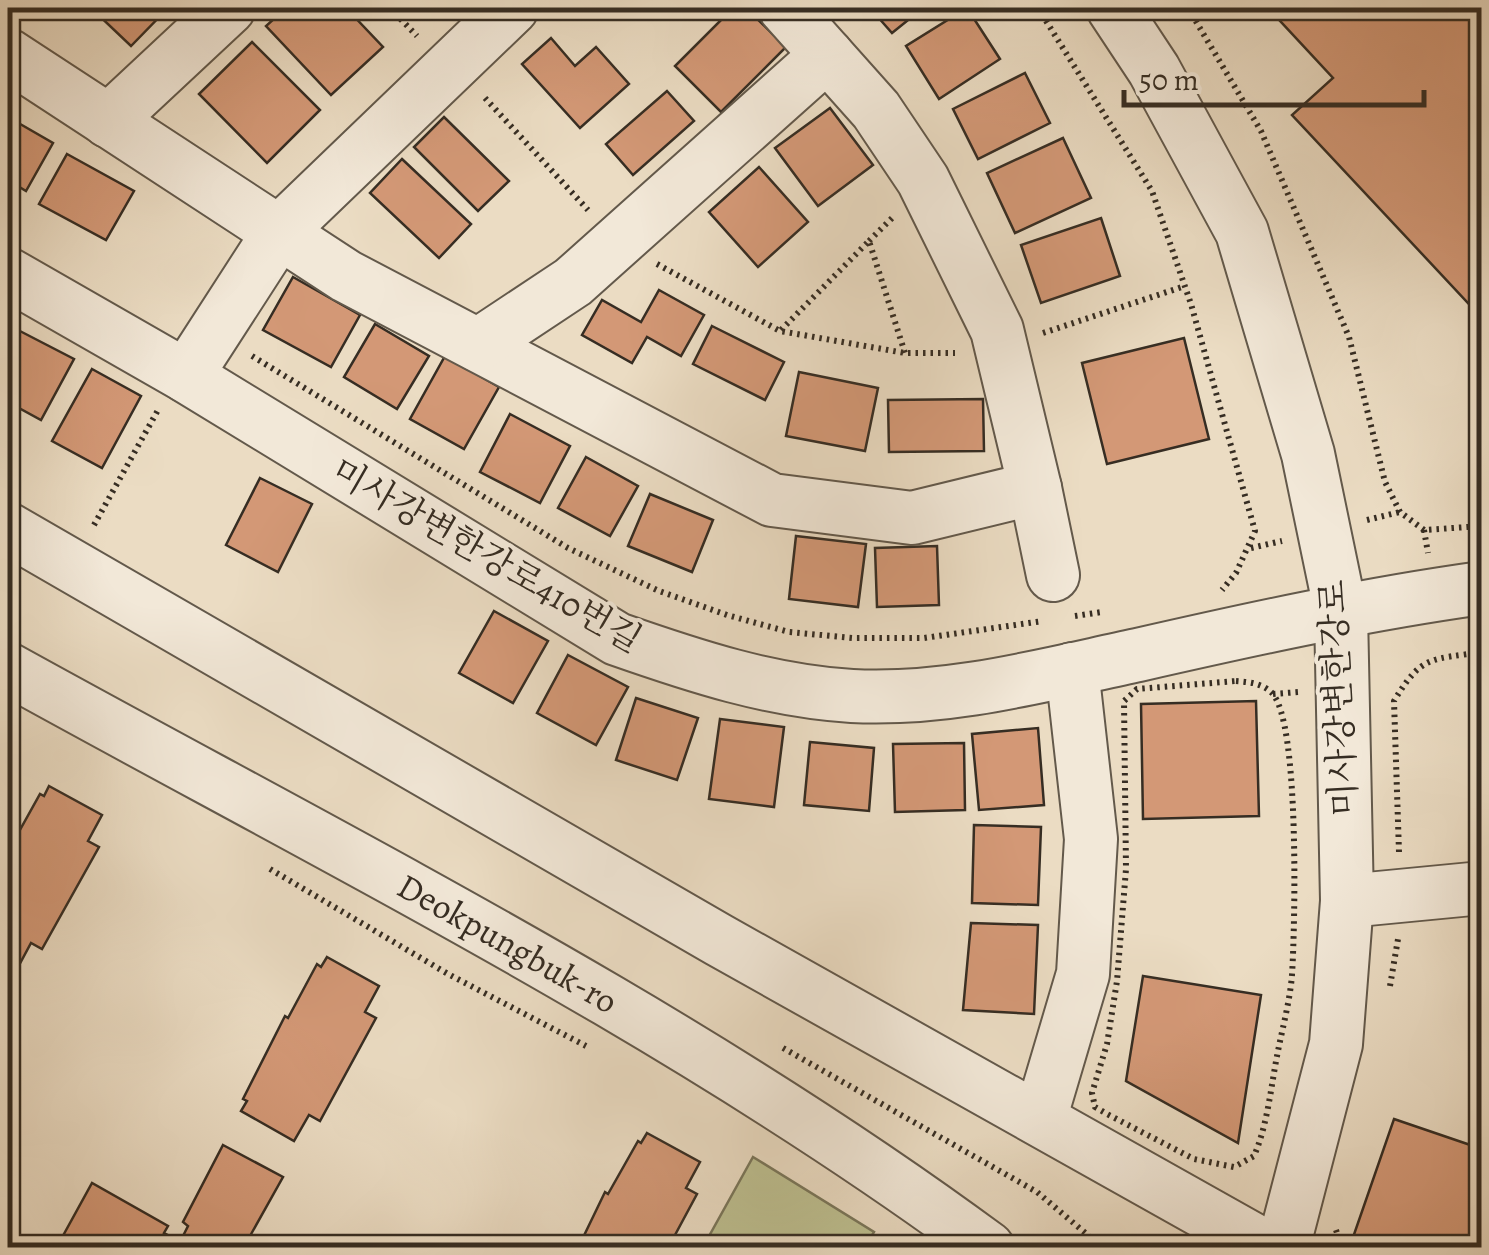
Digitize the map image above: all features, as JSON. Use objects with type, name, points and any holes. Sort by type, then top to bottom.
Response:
[{"type":"street","points":[[108,121],[229,8]]},
{"type":"street","points":[[176,386],[280,232],[512,8]]},
{"type":"street","points":[[785,8],[876,110],[922,180],[996,330],[1035,488],[1055,604]]},
{"type":"street","name":"미사강변한강로","points":[[1113,8],[1154,70],[1242,232],[1308,454],[1341,613],[1347,901],[1336,1044],[1283,1248]]},
{"type":"street","points":[[8,55],[346,276],[772,500],[912,518],[1035,488]]},
{"type":"street","points":[[478,345],[573,282],[827,55]]},
{"type":"street","name":"미사강변한강로410번길","points":[[8,274],[176,386],[616,639],[771,687],[855,696],[967,691],[1341,613],[1482,588]]},
{"type":"street","points":[[8,529],[719,940],[1268,1248]]},
{"type":"street","name":"Deokpungbuk-ro","points":[[8,669],[545,964],[772,1098],[988,1248]]},
{"type":"street","points":[[1040,1119],[1084,974],[1091,839],[1072,669]]},
{"type":"street","points":[[1347,901],[1482,888]]},
{"type":"path","points":[[1038,8],[1152,191],[1185,286],[1256,531],[1236,574],[1219,593]]},
{"type":"path","points":[[1188,8],[1261,131],[1349,338],[1384,482],[1400,512],[1424,530],[1482,526]]},
{"type":"path","points":[[780,331],[905,206]]},
{"type":"path","points":[[869,241],[905,354]]},
{"type":"path","points":[[1032,336],[1185,286]]},
{"type":"path","points":[[246,351],[568,548],[659,591],[727,616],[788,632],[853,638],[924,638],[1055,604],[1104,612]]},
{"type":"path","points":[[71,566],[176,386]]},
{"type":"path","points":[[1441,658],[1482,652]]},
{"type":"path","points":[[1254,682],[1274,694],[1282,711],[1294,801],[1292,978],[1257,1148],[1248,1161],[1234,1167],[1194,1158],[1095,1107],[1092,1093],[1107,1044],[1117,981],[1127,820],[1124,701],[1137,689],[1254,682]]},
{"type":"path","points":[[261,863],[448,974],[591,1048]]},
{"type":"green space","points":[[753,1157],[874,1232],[865,1247],[703,1247]]},
{"type":"building","points":[[91,8],[168,8],[131,46]]},
{"type":"building","points":[[286,8],[346,8],[383,47],[331,95],[266,26]]},
{"type":"building","points":[[733,8],[746,8],[786,47],[721,112],[675,66]]},
{"type":"building","points":[[870,8],[923,8],[892,33]]},
{"type":"building","points":[[967,8],[1000,59],[939,99],[906,46]]},
{"type":"building","points":[[1268,8],[1482,8],[1482,318],[1292,115],[1333,78]]},
{"type":"building","points":[[551,38],[575,66],[596,47],[629,84],[580,128],[522,64]]},
{"type":"building","points":[[252,42],[320,110],[267,163],[199,94]]},
{"type":"building","points":[[1025,73],[1050,123],[978,159],[953,109]]},
{"type":"building","points":[[667,91],[694,121],[633,175],[606,144]]},
{"type":"building","points":[[830,108],[873,165],[818,206],[775,148]]},
{"type":"building","points":[[8,117],[53,143],[26,191],[8,180]]},
{"type":"building","points":[[444,117],[509,181],[478,211],[414,147]]},
{"type":"building","points":[[1063,138],[1091,198],[1015,233],[987,173]]},
{"type":"building","points":[[67,154],[134,191],[106,240],[39,204]]},
{"type":"building","points":[[402,159],[471,224],[439,258],[370,193]]},
{"type":"building","points":[[759,167],[808,222],[758,267],[709,212]]},
{"type":"building","points":[[1101,218],[1120,276],[1041,303],[1021,245]]},
{"type":"building","points":[[293,277],[360,315],[331,367],[263,330]]},
{"type":"building","points":[[659,290],[704,315],[681,356],[647,337],[632,363],[582,335],[602,300],[641,322]]},
{"type":"building","points":[[375,324],[429,356],[397,409],[344,377]]},
{"type":"building","points":[[712,326],[784,362],[765,400],[693,364]]},
{"type":"building","points":[[16,329],[74,359],[41,420],[8,402],[8,345]]},
{"type":"building","points":[[1184,338],[1209,439],[1107,464],[1082,363]]},
{"type":"building","points":[[445,356],[499,387],[464,449],[410,419]]},
{"type":"building","points":[[92,369],[141,396],[102,468],[52,441]]},
{"type":"building","points":[[799,372],[878,388],[865,451],[786,436]]},
{"type":"building","points":[[983,399],[984,451],[889,452],[888,400]]},
{"type":"building","points":[[510,414],[570,446],[540,503],[480,472]]},
{"type":"building","points":[[586,457],[638,486],[610,536],[558,508]]},
{"type":"building","points":[[260,478],[312,504],[278,572],[226,545]]},
{"type":"building","points":[[650,494],[713,520],[692,572],[628,546]]},
{"type":"building","points":[[796,536],[866,544],[858,607],[789,599]]},
{"type":"building","points":[[937,546],[939,605],[877,607],[875,548]]},
{"type":"building","points":[[494,611],[548,641],[513,703],[459,673]]},
{"type":"building","points":[[568,655],[628,687],[596,745],[537,713]]},
{"type":"building","points":[[636,698],[698,718],[677,780],[616,760]]},
{"type":"building","points":[[1256,701],[1259,816],[1143,819],[1141,704]]},
{"type":"building","points":[[720,719],[784,727],[774,807],[709,799]]},
{"type":"building","points":[[1038,728],[1044,805],[979,810],[972,734]]},
{"type":"building","points":[[810,742],[874,748],[869,811],[804,805]]},
{"type":"building","points":[[964,743],[965,810],[895,812],[893,744]]},
{"type":"building","points":[[49,786],[102,815],[88,841],[99,847],[42,949],[31,943],[17,969],[8,964],[8,845],[11,846],[40,794],[44,796]]},
{"type":"building","points":[[974,825],[1041,827],[1038,905],[972,903]]},
{"type":"building","points":[[971,923],[1038,925],[1034,1014],[963,1010]]},
{"type":"building","points":[[327,957],[379,986],[365,1012],[376,1018],[320,1121],[309,1115],[294,1141],[241,1111],[247,1101],[243,1099],[285,1016],[288,1018],[317,964],[321,967]]},
{"type":"building","points":[[1143,976],[1261,995],[1238,1143],[1126,1081]]},
{"type":"building","points":[[1394,1119],[1482,1149],[1482,1248],[1350,1246]]},
{"type":"building","points":[[647,1133],[700,1162],[686,1188],[697,1194],[668,1248],[578,1248],[605,1192],[608,1194],[638,1141],[641,1143]]},
{"type":"building","points":[[223,1145],[283,1177],[250,1236],[243,1238],[246,1248],[67,1248],[59,1243],[92,1183],[168,1226],[164,1233],[174,1238],[183,1236],[188,1226],[183,1222]]}]
